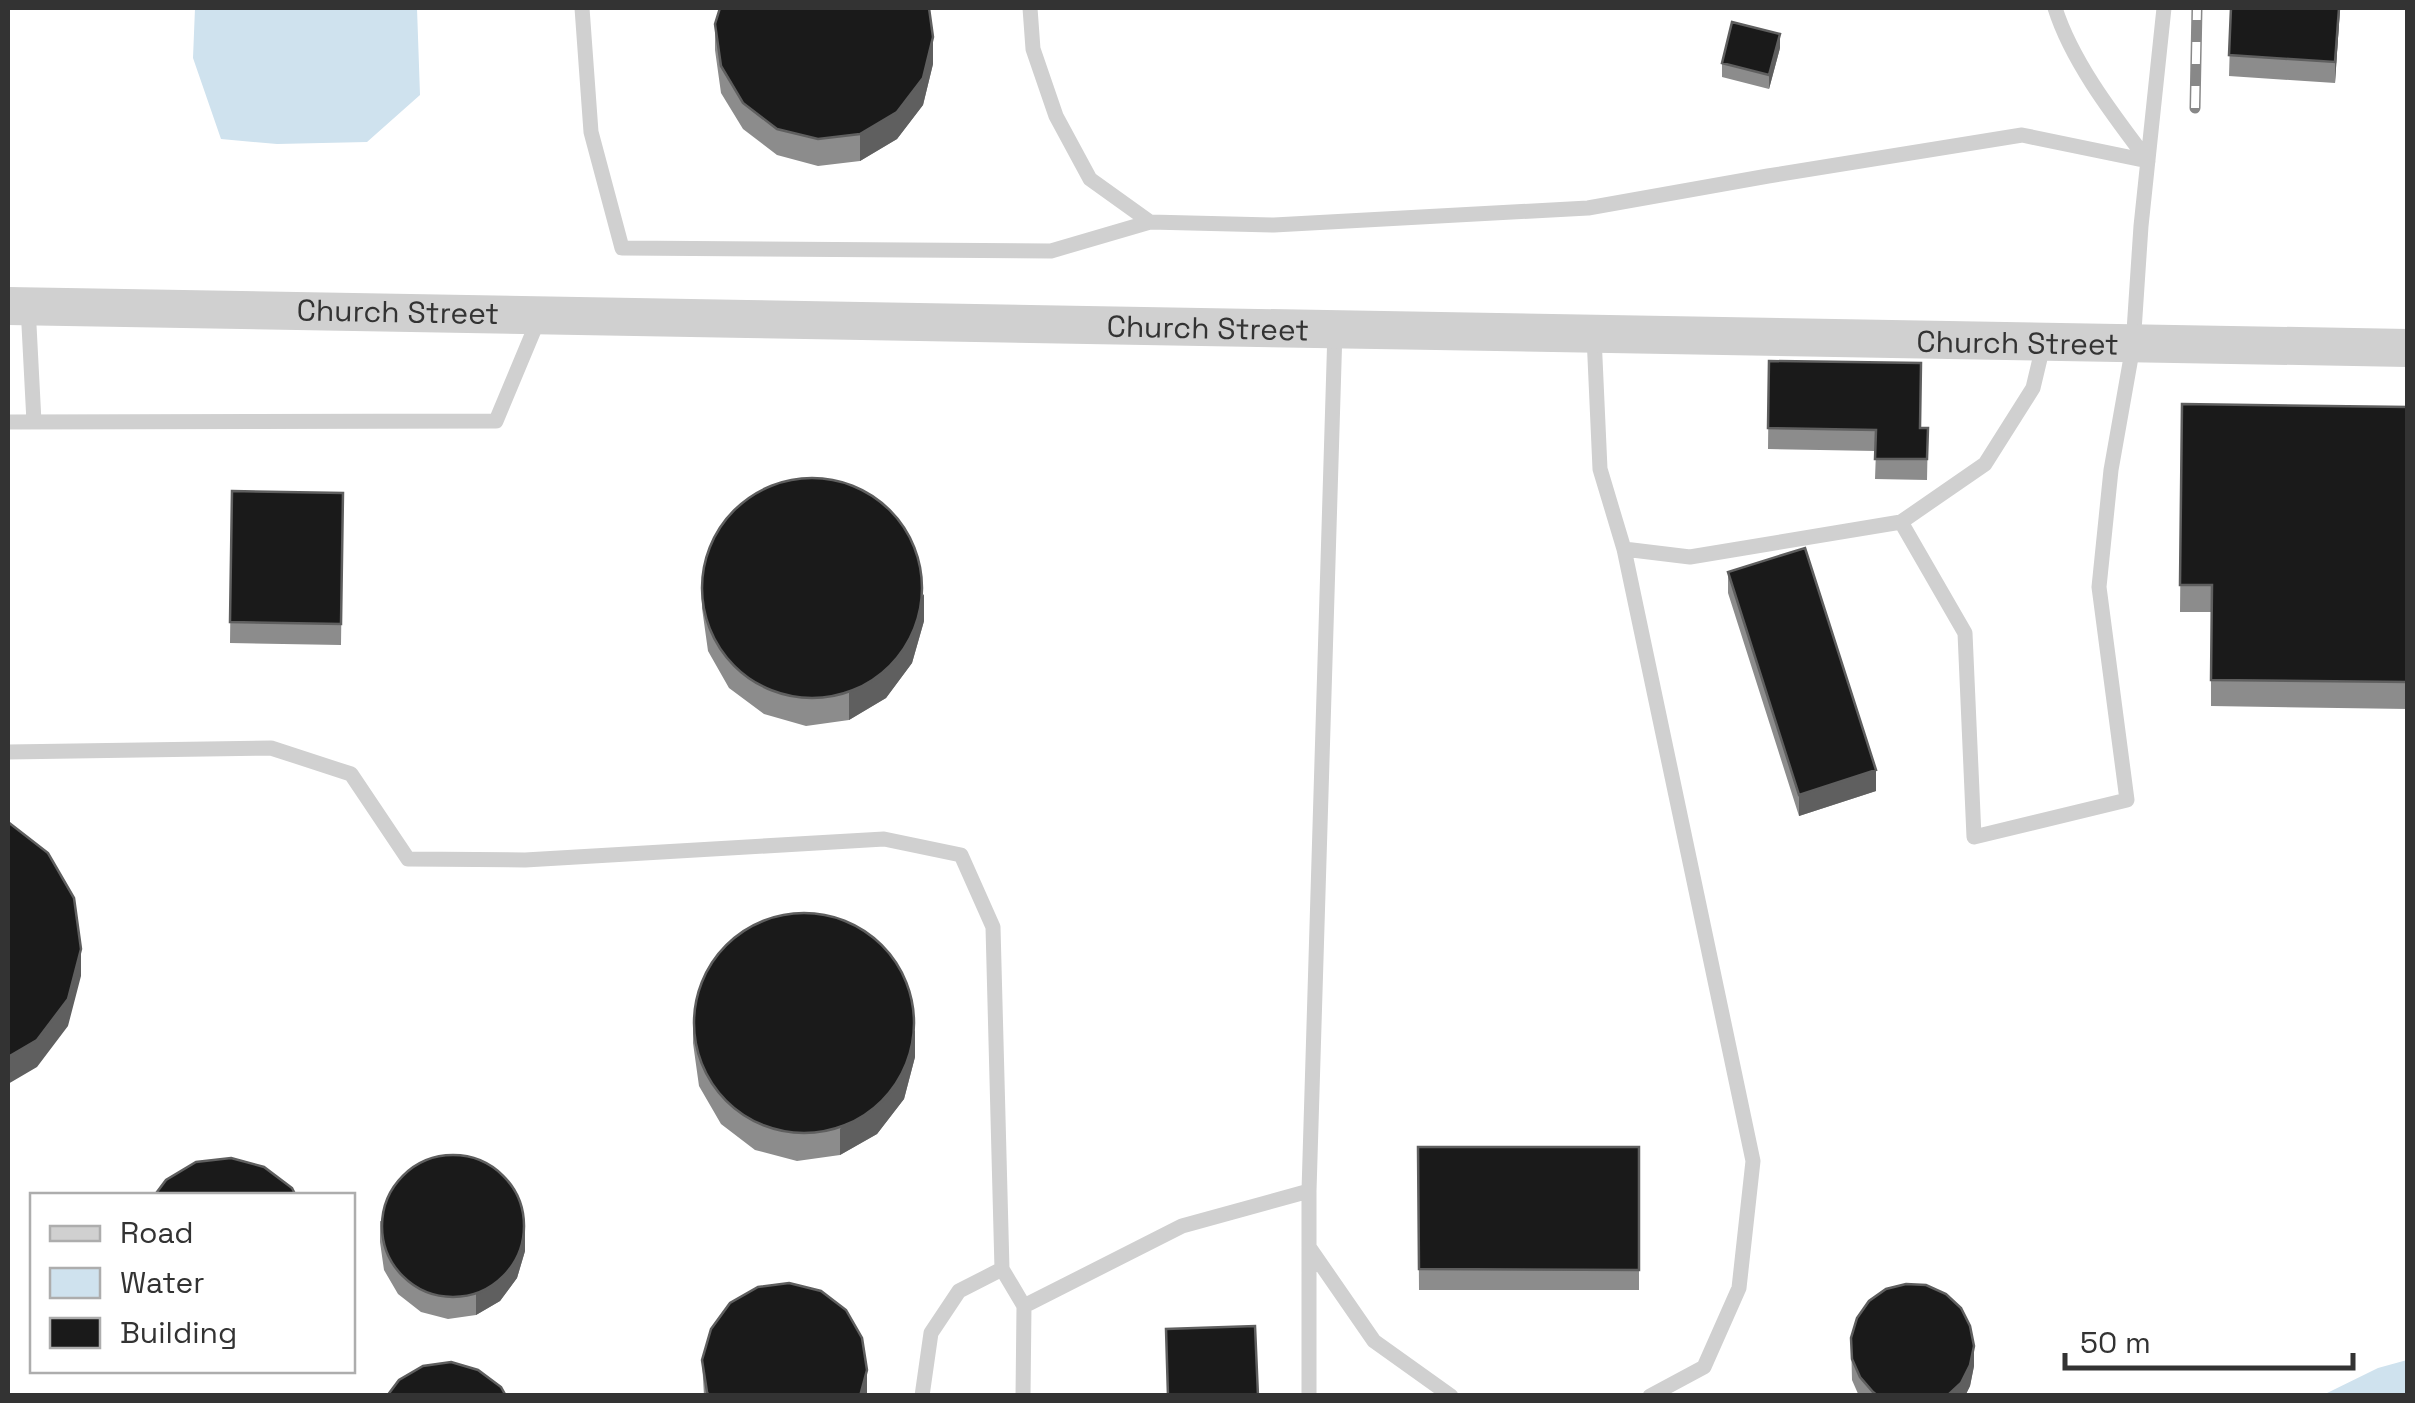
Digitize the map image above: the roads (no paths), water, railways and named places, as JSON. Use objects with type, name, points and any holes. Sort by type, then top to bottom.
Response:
[{"type":"street","name":"Church Street","points":[[18,306],[2044,345],[2408,348]]},
{"type":"lane","points":[[582,8],[591,132],[622,248],[1051,251],[1150,222],[1274,226],[1588,208],[2022,135],[2148,161]]},
{"type":"lane","points":[[1030,8],[1033,49],[1056,116],[1090,179],[1150,222]]},
{"type":"lane","points":[[2055,8],[2102,99],[2148,161]]},
{"type":"lane","points":[[1901,522],[1965,632],[1974,837],[2126,800],[2099,588],[2111,470],[2133,346],[2164,8]]},
{"type":"lane","points":[[18,306],[34,422]]},
{"type":"lane","points":[[8,422],[496,421],[541,314]]},
{"type":"lane","points":[[1309,1396],[1310,1191],[1335,330]]},
{"type":"lane","points":[[1594,336],[1600,469],[1624,549],[1754,1161],[1739,1288],[1725,1320],[1704,1367],[1650,1396]]},
{"type":"lane","points":[[1624,549],[1690,557],[1901,522],[1985,464],[2033,388],[2044,345]]},
{"type":"lane","points":[[8,752],[270,748],[351,774],[408,858],[524,860],[884,839],[961,854],[993,927],[1002,1269],[1024,1306],[1023,1396]]},
{"type":"lane","points":[[1024,1306],[1182,1226],[1310,1191]]},
{"type":"lane","points":[[1309,1247],[1374,1341],[1450,1396]]},
{"type":"lane","points":[[922,1396],[931,1333],[958,1291],[1002,1269]]},
{"type":"water","points":[[195,8],[417,8],[420,95],[367,142],[277,144],[221,139],[193,58]]},
{"type":"water","points":[[2407,1360],[2407,1395],[2323,1395],[2378,1368]]},
{"type":"railway","points":[[2195,108],[2197,8]]}]
